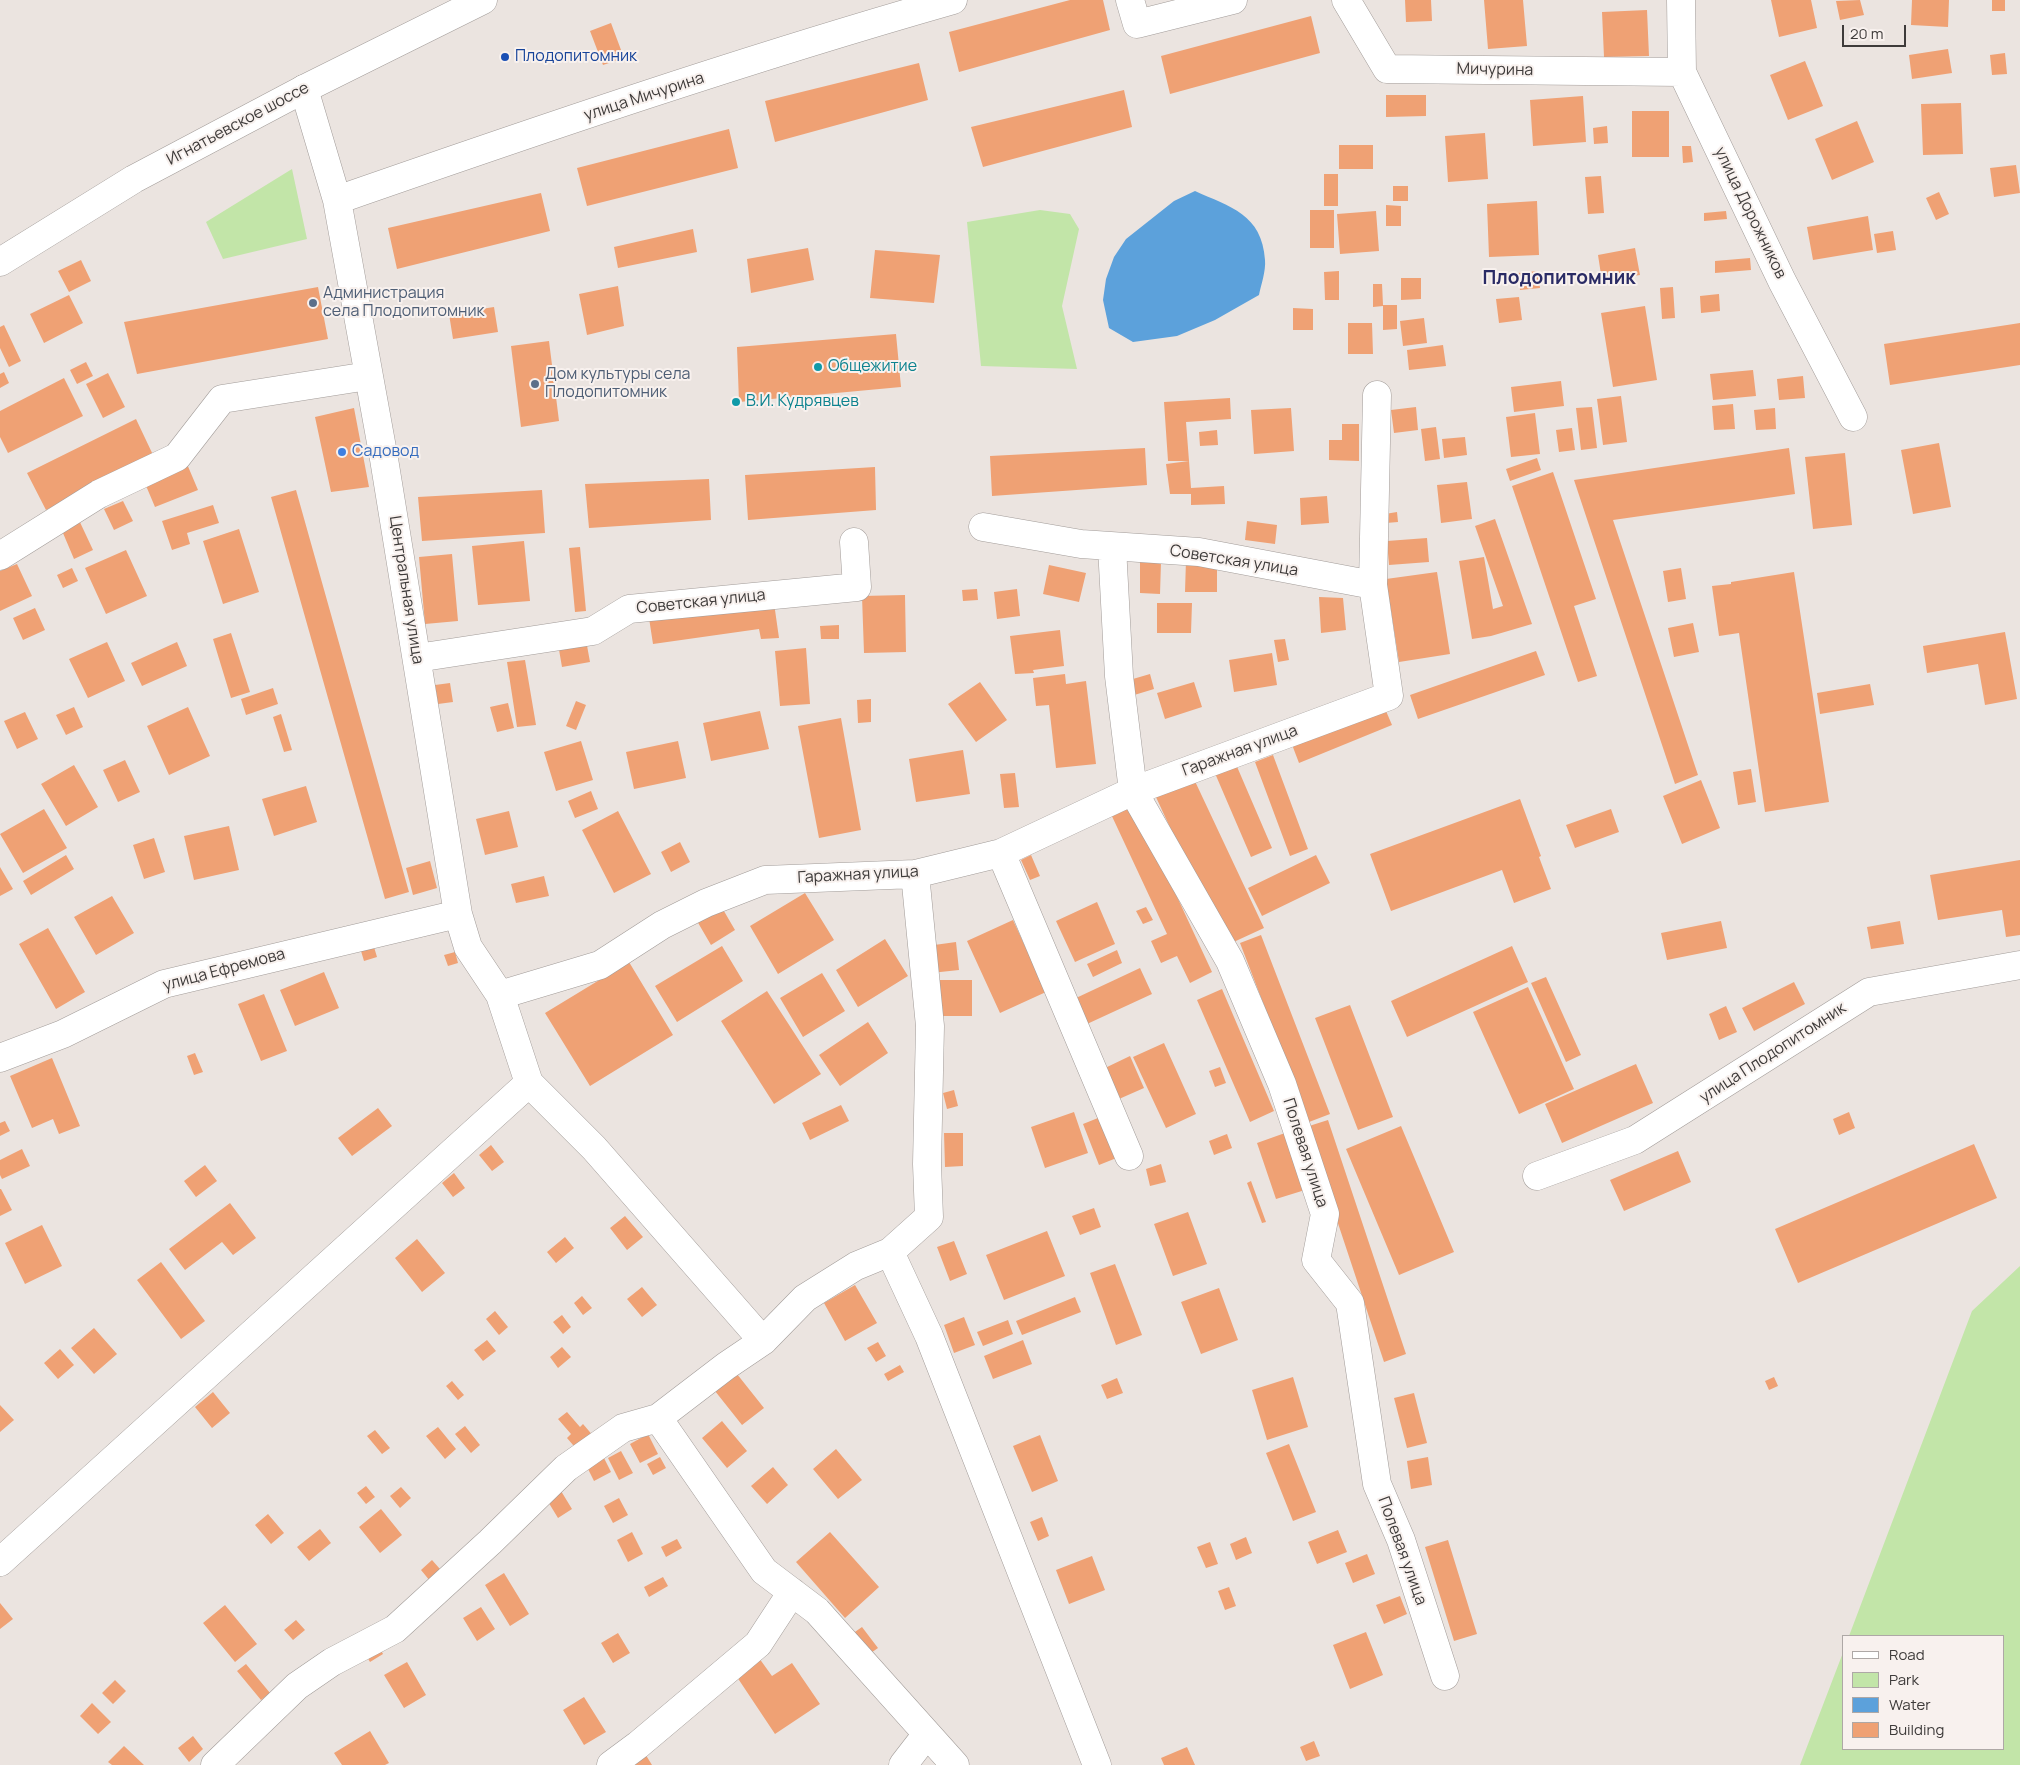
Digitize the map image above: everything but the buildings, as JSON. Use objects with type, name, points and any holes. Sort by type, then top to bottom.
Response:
[{"type":"street","name":"Игнатьевское шоссе","points":[[0,262],[134,179],[304,88],[483,0]]},
{"type":"street","name":"улица Мичурина","points":[[337,200],[528,134],[878,21],[953,0]]},
{"type":"street","points":[[1130,0],[1137,24],[1233,0]]},
{"type":"street","name":"Мичурина","points":[[1346,0],[1387,69],[1682,72]]},
{"type":"street","name":"улица Дорожников","points":[[1681,0],[1682,72],[1782,281],[1853,417]]},
{"type":"street","name":"Центральная улица","points":[[304,88],[337,200],[384,459],[458,914],[468,947],[500,995],[529,1082]]},
{"type":"street","points":[[0,556],[100,494],[177,457],[222,399],[368,376]]},
{"type":"street","points":[[1373,584],[1377,395]]},
{"type":"street","name":"Советская улица","points":[[983,527],[1080,544],[1199,552],[1373,584]]},
{"type":"street","name":"Советская улица","points":[[417,658],[593,631],[629,609],[857,587],[854,542]]},
{"type":"street","points":[[1112,547],[1119,676],[1133,791]]},
{"type":"street","name":"Гаражная улица","points":[[500,995],[600,965],[680,916],[706,903],[765,880],[916,874],[1000,853],[1133,791],[1389,696],[1373,584]]},
{"type":"street","name":"Полевая улица","points":[[1133,791],[1230,961],[1282,1084],[1325,1214],[1316,1260],[1350,1303],[1377,1484],[1401,1540],[1444,1676]]},
{"type":"street","points":[[1000,853],[1129,1156]]},
{"type":"street","points":[[215,1765],[297,1686],[332,1662],[394,1629],[490,1542],[566,1468],[623,1428],[658,1418],[726,1366],[763,1341],[805,1298],[856,1266],[890,1252],[929,1216],[927,1164],[930,1026],[916,874]]},
{"type":"street","name":"улица Ефремова","points":[[0,1058],[62,1034],[164,984],[458,914]]},
{"type":"street","name":"улица Плодопитомник","points":[[1537,1176],[1635,1140],[1869,992],[2020,965]]},
{"type":"street","points":[[0,1562],[529,1082],[594,1148],[763,1341]]},
{"type":"street","points":[[890,1252],[929,1336],[1098,1765]]},
{"type":"street","points":[[658,1418],[764,1571],[817,1611],[955,1765]]},
{"type":"street","points":[[611,1765],[638,1745],[758,1644],[792,1592]]},
{"type":"street","points":[[903,1765],[927,1734]]},
{"type":"green space","points":[[292,169],[307,239],[223,259],[206,222]]},
{"type":"green space","points":[[1040,210],[1070,214],[1079,229],[1062,306],[1077,369],[981,366],[967,222]]},
{"type":"green space","points":[[2020,1266],[2020,1765],[1800,1765],[1842,1655],[1842,1750],[2005,1750],[2005,1635],[1849,1635],[1972,1311]]},
{"type":"water","points":[[1195,191],[1242,214],[1258,232],[1263,244],[1265,260],[1259,295],[1215,320],[1177,336],[1133,342],[1109,328],[1103,300],[1106,279],[1114,257],[1126,239],[1174,201]]},
{"type":"place","name":"Плодопитомник","points":[[505,57]]},
{"type":"place","name":"Администрация села Плодопитомник","points":[[313,303]]},
{"type":"place","name":"Общежитие","points":[[818,367]]},
{"type":"place","name":"Дом культуры села Плодопитомник","points":[[535,384]]},
{"type":"place","name":"В.И. Кудрявцев","points":[[736,402]]},
{"type":"place","name":"Садовод","points":[[342,452]]},
{"type":"district","name":"Плодопитомник","points":[[1559,279]]}]
